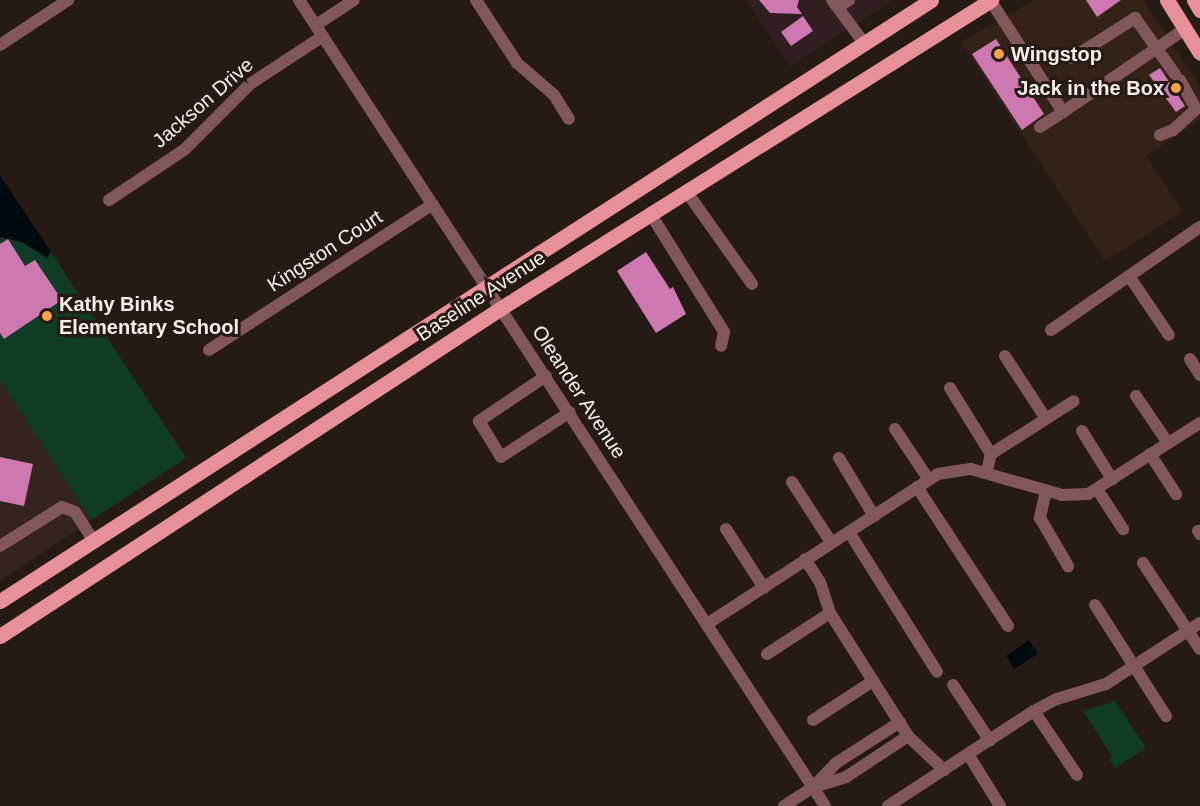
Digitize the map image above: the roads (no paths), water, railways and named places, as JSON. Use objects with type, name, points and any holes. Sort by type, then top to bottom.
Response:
[{"type":"main road","name":"Baseline Avenue","points":[[0,601],[485,284],[931,0]]},
{"type":"main road","name":"Baseline Avenue","points":[[0,636],[501,308],[990,0]]},
{"type":"main road","points":[[1167,0],[1200,53]]},
{"type":"main road","points":[[1194,0],[1200,10]]},
{"type":"street","points":[[0,45],[68,0]]},
{"type":"street","name":"Oleander Avenue","points":[[299,0],[825,806]]},
{"type":"street","points":[[315,25],[354,0]]},
{"type":"street","points":[[476,0],[517,63],[554,95],[569,119]]},
{"type":"street","points":[[990,0],[1063,112]]},
{"type":"street","points":[[840,2],[864,44]]},
{"type":"street","points":[[1072,58],[1135,18],[1178,77],[1196,109],[1173,130],[1160,135]]},
{"type":"street","points":[[1040,127],[1185,29]]},
{"type":"street","name":"Jackson Drive","points":[[109,200],[184,150],[250,84],[323,36]]},
{"type":"street","points":[[686,191],[752,284]]},
{"type":"street","name":"Kingston Court","points":[[209,350],[433,204]]},
{"type":"street","points":[[650,213],[724,332],[721,346]]},
{"type":"street","points":[[1051,330],[1200,228]]},
{"type":"street","points":[[1129,276],[1169,334]]},
{"type":"street","points":[[1005,356],[1046,419]]},
{"type":"street","points":[[1190,359],[1200,375]]},
{"type":"street","points":[[546,376],[479,421],[501,457],[570,412]]},
{"type":"street","points":[[950,388],[991,454]]},
{"type":"street","points":[[1136,396],[1168,443]]},
{"type":"street","points":[[987,471],[991,454],[1074,401]]},
{"type":"street","points":[[707,624],[929,480],[954,469],[987,471],[1062,495],[1088,494],[1200,423]]},
{"type":"street","points":[[895,429],[929,480]]},
{"type":"street","points":[[1082,431],[1112,479]]},
{"type":"street","points":[[1150,454],[1176,494]]},
{"type":"street","points":[[838,458],[874,516]]},
{"type":"street","points":[[792,482],[831,542]]},
{"type":"street","points":[[918,487],[1008,626]]},
{"type":"street","points":[[1097,489],[1123,529]]},
{"type":"street","points":[[1046,491],[1040,518],[1068,566]]},
{"type":"street","points":[[0,546],[62,507],[75,512],[93,540]]},
{"type":"street","points":[[726,529],[764,588]]},
{"type":"street","points":[[849,532],[937,672]]},
{"type":"street","points":[[805,559],[820,582],[830,613],[908,736],[944,770]]},
{"type":"street","points":[[1143,563],[1200,649]]},
{"type":"street","points":[[1095,605],[1166,716]]},
{"type":"street","points":[[767,654],[830,613]]},
{"type":"street","points":[[897,804],[1034,711],[1057,699],[1106,684],[1200,624]]},
{"type":"street","points":[[813,720],[873,681]]},
{"type":"street","points":[[953,685],[990,741]]},
{"type":"street","points":[[1034,711],[1077,775]]},
{"type":"street","points":[[784,806],[813,787],[855,751],[900,722]]},
{"type":"street","points":[[813,787],[846,777],[908,736]]},
{"type":"street","points":[[855,751],[865,764]]},
{"type":"street","points":[[968,754],[1000,806]]},
{"type":"place","name":"Wingstop","points":[[999,54]]},
{"type":"place","name":"Jack in the Box","points":[[1176,88]]},
{"type":"place","name":"Kathy Binks Elementary School","points":[[47,316]]}]
